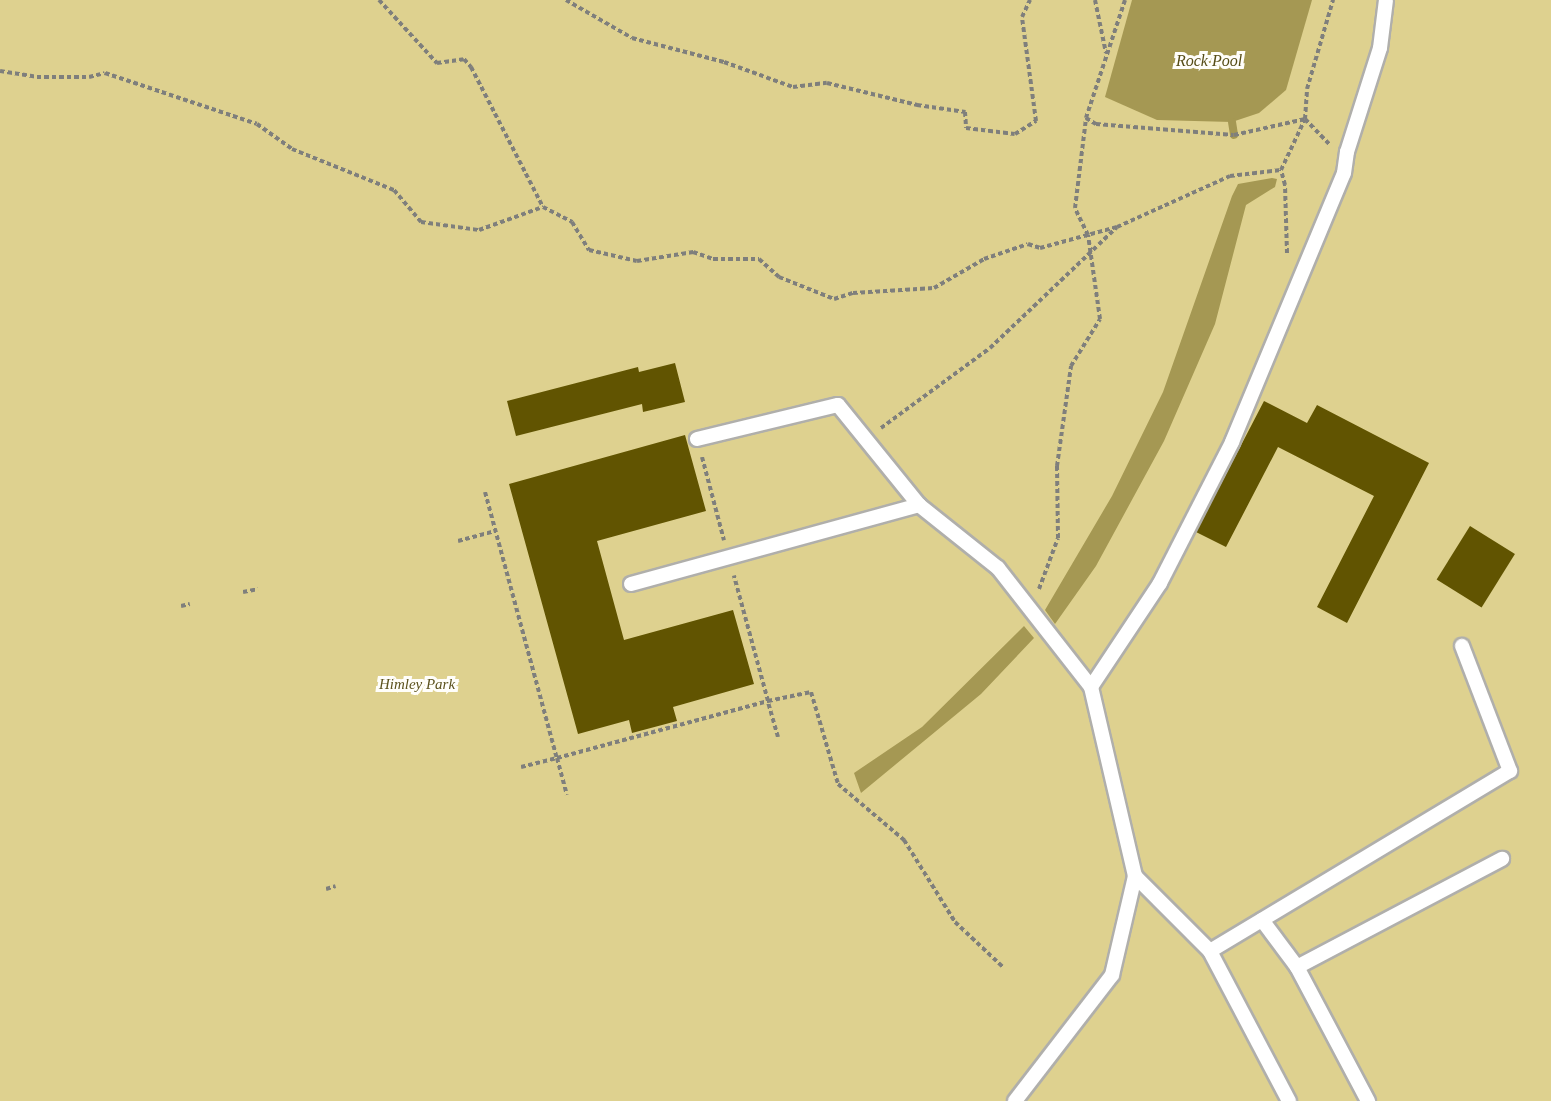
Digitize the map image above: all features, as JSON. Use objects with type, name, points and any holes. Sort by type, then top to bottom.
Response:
[{"type":"lane","points":[[1091,687],[1160,583],[1232,442],[1344,173],[1347,152],[1380,48],[1386,0]]},
{"type":"lane","points":[[697,439],[838,405],[919,504],[998,568],[1091,687],[1135,876],[1112,975],[1014,1101]]},
{"type":"lane","points":[[631,584],[919,504]]},
{"type":"lane","points":[[1210,951],[1510,771],[1462,646]]},
{"type":"lane","points":[[1297,967],[1502,859]]},
{"type":"lane","points":[[1135,876],[1210,951],[1289,1101]]},
{"type":"lane","points":[[1262,920],[1297,967],[1368,1101]]},
{"type":"path","points":[[379,0],[437,63],[464,59],[471,68],[543,207],[572,222],[589,250],[636,261],[693,252],[713,259],[759,259],[779,277],[834,299],[853,293],[934,288],[984,259],[1028,244],[1040,248],[1088,236],[1118,227],[1230,176],[1281,170]]},
{"type":"path","points":[[567,0],[632,38],[724,63],[793,87],[827,83],[917,105],[965,112],[966,128],[1015,134],[1036,121],[1022,17],[1030,0]]},
{"type":"path","points":[[1095,0],[1107,53]]},
{"type":"path","points":[[1031,612],[1058,538],[1057,466],[1071,366],[1100,319],[1088,236],[1075,208],[1086,118],[1125,0]]},
{"type":"path","points":[[1287,262],[1286,185],[1281,170],[1305,119],[1307,89],[1333,0]]},
{"type":"path","points":[[0,71],[37,77],[89,77],[105,72],[257,124],[292,149],[394,190],[421,222],[479,230],[543,207]]},
{"type":"path","points":[[1086,118],[1096,124],[1234,135],[1305,119]]},
{"type":"path","points":[[1305,119],[1328,144],[1347,152]]},
{"type":"path","points":[[865,438],[936,391],[990,348],[1118,227]]},
{"type":"path","points":[[697,439],[778,737]]},
{"type":"path","points":[[485,492],[567,795]]},
{"type":"path","points":[[458,541],[496,531]]},
{"type":"path","points":[[243,592],[258,589]]},
{"type":"path","points":[[181,606],[190,604]]},
{"type":"path","points":[[521,767],[768,701],[812,692],[838,784],[904,840],[955,922],[1004,968]]},
{"type":"path","points":[[326,889],[336,886]]},
{"type":"green space","name":"Himley Park","points":[[0,0],[1551,0],[1551,1101],[0,1101]]},
{"type":"water","name":"Rock Pool","points":[[1132,0],[1312,0],[1286,90],[1259,113],[1232,122],[1157,120],[1105,97]]},
{"type":"water","points":[[1277,179],[1275,187],[1246,205],[1215,324],[1164,441],[1096,566],[1055,624],[1045,610],[1112,496],[1163,392],[1232,196],[1238,184]]},
{"type":"water","points":[[1024,626],[1034,638],[981,694],[861,793],[854,773],[922,727]]},
{"type":"building","points":[[675,363],[685,402],[643,412],[642,404],[516,436],[507,401],[638,367],[639,372]]},
{"type":"building","points":[[1264,401],[1307,423],[1317,405],[1429,463],[1347,623],[1317,607],[1374,496],[1278,447],[1226,547],[1196,532]]},
{"type":"building","points":[[685,435],[706,511],[597,541],[624,640],[733,610],[754,684],[673,707],[677,721],[632,733],[629,720],[578,734],[509,484]]},
{"type":"building","points":[[1470,526],[1515,554],[1482,608],[1437,579]]},
{"type":"waterway","points":[[1232,122],[1234,135]]}]
